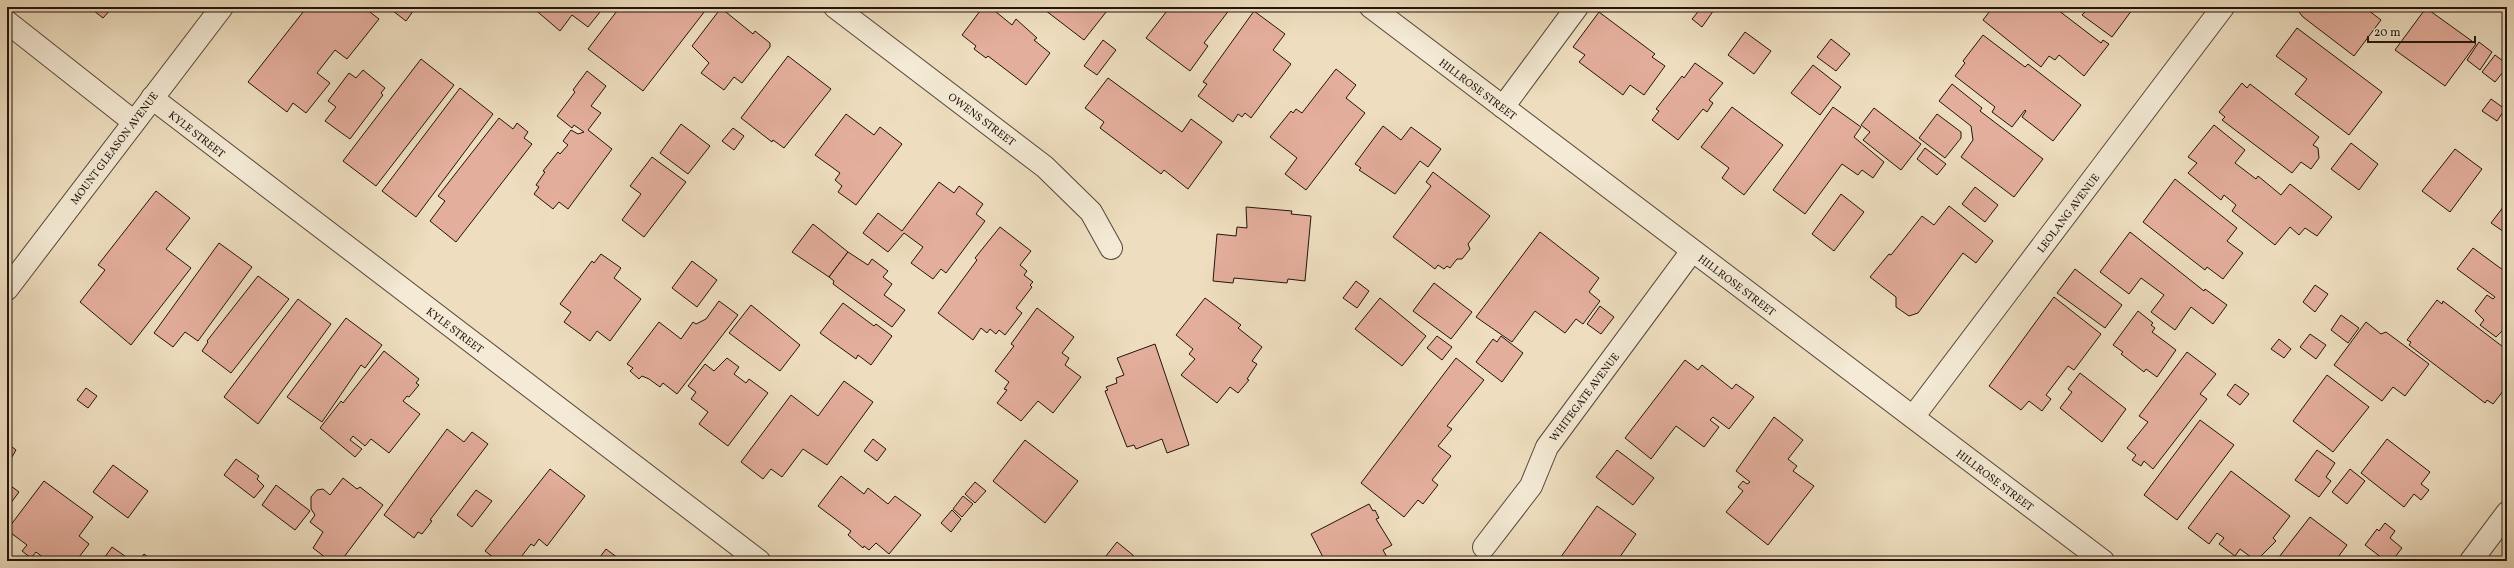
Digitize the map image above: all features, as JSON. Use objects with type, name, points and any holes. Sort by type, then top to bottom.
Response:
[{"type":"street","name":"MOUNT GLEASON AVENUE","points":[[7,289],[222,7]]},
{"type":"street","name":"OWENS STREET","points":[[835,7],[1045,167],[1091,212],[1111,248]]},
{"type":"street","name":"HILLROSE STREET","points":[[1371,7],[2103,561]]},
{"type":"street","points":[[1502,107],[1578,7]]},
{"type":"street","name":"LEOLANG AVENUE","points":[[1913,417],[2223,7]]},
{"type":"street","points":[[7,22],[134,122]]},
{"type":"street","name":"KYLE STREET","points":[[152,98],[759,561]]},
{"type":"street","name":"WHITEGATE AVENUE","points":[[1484,547],[1531,486],[1547,446],[1692,251]]},
{"type":"street","points":[[2471,561],[2507,513]]},
{"type":"building","points":[[89,7],[113,7],[103,18]]},
{"type":"building","points":[[307,7],[366,7],[366,9],[379,19],[347,59],[335,50],[317,73],[330,83],[306,113],[293,103],[287,112],[248,82]]},
{"type":"building","points":[[396,7],[416,7],[406,21],[393,11]]},
{"type":"building","points":[[532,7],[604,7],[588,27],[572,15],[560,31]]},
{"type":"building","points":[[620,7],[708,7],[643,91],[588,49]]},
{"type":"building","points":[[983,7],[990,7],[1012,25],[1016,19],[1037,38],[1034,40],[1050,53],[1026,85],[988,56],[986,58],[974,49],[976,46],[962,35]]},
{"type":"building","points":[[1041,7],[1110,7],[1084,40]]},
{"type":"building","points":[[1170,7],[1227,7],[1230,9],[1204,43],[1208,46],[1190,71],[1146,38]]},
{"type":"building","points":[[1516,7],[1526,7],[1523,12]]},
{"type":"building","points":[[1702,7],[1716,7],[1702,27],[1692,19]]},
{"type":"building","points":[[1993,7],[2054,7],[2101,43],[2103,40],[2109,44],[2084,76],[2059,55],[2055,60],[2049,56],[2041,67],[1983,20]]},
{"type":"building","points":[[2078,7],[2128,7],[2132,10],[2112,37],[2082,15],[2085,12]]},
{"type":"building","points":[[2295,7],[2364,7],[2381,20],[2354,56],[2303,17]]},
{"type":"building","points":[[721,8],[753,34],[755,31],[770,43],[770,47],[742,83],[734,77],[724,90],[701,73],[709,63],[692,46]]},
{"type":"building","points":[[2426,8],[2476,44],[2445,86],[2395,50]]},
{"type":"building","points":[[1254,11],[1285,34],[1273,50],[1291,64],[1251,118],[1245,113],[1242,117],[1238,114],[1233,122],[1198,96],[1207,84],[1203,82]]},
{"type":"building","points":[[1599,12],[1655,54],[1652,57],[1665,66],[1644,95],[1630,85],[1623,95],[1579,62],[1585,55],[1573,47]]},
{"type":"building","points":[[2297,28],[2382,92],[2349,135],[2295,94],[2307,79],[2276,56]]},
{"type":"building","points":[[1745,32],[1771,51],[1754,74],[1728,55]]},
{"type":"building","points":[[1983,35],[2025,67],[2028,64],[2081,105],[2053,141],[2022,117],[2026,111],[2025,110],[2012,127],[1992,112],[1995,107],[1955,76],[1965,63],[1963,61]]},
{"type":"building","points":[[1831,39],[1850,54],[1836,71],[1817,57]]},
{"type":"building","points":[[1103,40],[1116,50],[1097,75],[1084,66]]},
{"type":"building","points":[[2479,42],[2492,52],[2480,70],[2467,60]]},
{"type":"building","points":[[2495,55],[2507,64],[2507,67],[2495,82],[2482,72]]},
{"type":"building","points":[[788,56],[831,89],[784,148],[773,140],[772,142],[741,118]]},
{"type":"building","points":[[421,59],[454,85],[376,186],[343,161]]},
{"type":"building","points":[[1695,63],[1723,83],[1709,100],[1713,103],[1707,112],[1703,109],[1678,140],[1652,120],[1659,111],[1656,109],[1682,76],[1684,78]]},
{"type":"building","points":[[1813,65],[1841,87],[1820,115],[1791,93]]},
{"type":"building","points":[[1336,69],[1356,85],[1346,98],[1365,113],[1306,190],[1285,174],[1297,158],[1270,137],[1291,111],[1293,113],[1296,109],[1302,113]]},
{"type":"building","points":[[363,70],[385,88],[381,93],[383,95],[350,139],[325,121],[336,107],[328,101],[349,73],[356,78]]},
{"type":"building","points":[[587,71],[606,86],[591,106],[601,113],[588,130],[612,149],[568,209],[559,202],[553,209],[534,194],[539,187],[536,185],[545,172],[543,171],[558,152],[560,154],[568,145],[563,141],[571,130],[578,134],[584,132],[574,125],[572,128],[557,116],[575,92],[573,90]]},
{"type":"building","points":[[1108,78],[1182,132],[1191,119],[1222,142],[1188,189],[1164,170],[1161,174],[1100,128],[1104,122],[1085,108]]},
{"type":"building","points":[[2242,83],[2247,88],[2250,84],[2319,137],[2313,145],[2318,148],[2319,158],[2311,169],[2301,162],[2292,173],[2222,120],[2225,117],[2219,112]]},
{"type":"building","points":[[1952,84],[1982,108],[1980,111],[2043,159],[2014,197],[1961,157],[1973,140],[1971,126],[1939,101]]},
{"type":"building","points":[[460,88],[493,114],[416,217],[382,191]]},
{"type":"building","points":[[2491,99],[2505,109],[2497,121],[2482,111]]},
{"type":"building","points":[[1732,107],[1783,145],[1744,195],[1722,178],[1729,168],[1701,147]]},
{"type":"building","points":[[1833,107],[1861,127],[1854,137],[1884,162],[1873,178],[1862,170],[1858,175],[1842,164],[1805,214],[1773,190]]},
{"type":"building","points":[[1874,108],[1921,144],[1901,170],[1863,140],[1870,132],[1861,125]]},
{"type":"building","points":[[846,114],[874,135],[880,127],[902,144],[856,205],[838,192],[842,186],[835,180],[840,173],[815,155]]},
{"type":"building","points":[[1937,114],[1961,132],[1961,138],[1945,158],[1919,138]]},
{"type":"building","points":[[499,118],[513,129],[517,123],[528,132],[524,138],[532,144],[456,242],[430,221],[445,201],[438,196]]},
{"type":"building","points":[[681,124],[710,146],[688,174],[660,153]]},
{"type":"building","points":[[2214,125],[2245,150],[2235,163],[2256,179],[2258,176],[2281,195],[2290,184],[2332,217],[2317,236],[2305,228],[2299,235],[2290,227],[2275,245],[2232,211],[2236,205],[2224,195],[2221,200],[2188,173],[2197,163],[2188,157]]},
{"type":"building","points":[[1383,126],[1401,140],[1411,127],[1441,149],[1428,167],[1420,161],[1395,194],[1359,170],[1361,168],[1355,164]]},
{"type":"building","points":[[733,128],[744,136],[734,150],[722,141]]},
{"type":"building","points":[[2351,143],[2378,164],[2359,190],[2331,169]]},
{"type":"building","points":[[1925,148],[1946,164],[1937,175],[1917,159]]},
{"type":"building","points":[[2455,149],[2482,169],[2450,212],[2422,191]]},
{"type":"building","points":[[652,157],[686,182],[644,237],[622,220],[641,194],[630,186]]},
{"type":"building","points":[[1433,172],[1490,216],[1468,244],[1470,249],[1462,259],[1457,259],[1450,268],[1447,266],[1444,269],[1438,265],[1435,269],[1393,237],[1431,186],[1426,182]]},
{"type":"building","points":[[2175,179],[2237,228],[2227,241],[2243,253],[2223,279],[2207,267],[2205,270],[2143,222]]},
{"type":"building","points":[[939,182],[954,193],[959,186],[983,204],[976,214],[985,221],[946,273],[941,269],[933,279],[911,263],[923,247],[904,233],[888,252],[863,233],[878,213],[902,231]]},
{"type":"building","points":[[1975,187],[1998,205],[1985,222],[1962,204]]},
{"type":"building","points":[[156,191],[190,218],[166,249],[191,268],[131,345],[80,302],[105,270],[98,265]]},
{"type":"building","points":[[1841,194],[1864,212],[1834,251],[1812,234]]},
{"type":"building","points":[[2507,202],[2507,234],[2491,223]]},
{"type":"building","points":[[1949,206],[1993,241],[1976,263],[1963,253],[1918,313],[1909,316],[1896,307],[1896,297],[1870,277],[1889,254],[1891,255],[1922,216],[1934,225]]},
{"type":"building","points":[[1246,207],[1292,211],[1291,214],[1311,216],[1305,281],[1288,279],[1287,283],[1234,278],[1233,283],[1213,281],[1217,234],[1236,236],[1237,227],[1247,228]]},
{"type":"building","points":[[813,224],[848,252],[829,277],[792,252]]},
{"type":"building","points":[[1000,227],[1031,251],[1020,265],[1027,271],[1024,275],[1033,282],[1030,285],[1032,287],[1016,308],[1022,313],[1005,335],[999,330],[996,334],[990,329],[987,333],[981,328],[973,340],[938,313],[977,260],[975,258]]},
{"type":"building","points":[[1540,232],[1599,278],[1589,292],[1600,301],[1583,324],[1576,319],[1565,333],[1535,311],[1512,342],[1476,317]]},
{"type":"building","points":[[2130,232],[2204,291],[2205,289],[2227,305],[2213,324],[2191,307],[2175,330],[2151,312],[2164,295],[2141,278],[2129,294],[2100,272]]},
{"type":"building","points":[[219,243],[252,267],[198,341],[185,332],[173,347],[154,333]]},
{"type":"building","points":[[2473,248],[2507,273],[2507,326],[2496,337],[2480,325],[2484,320],[2475,311],[2487,295],[2493,299],[2495,297],[2457,269]]},
{"type":"building","points":[[848,252],[868,265],[872,259],[888,271],[883,277],[892,284],[884,295],[905,310],[892,327],[833,284],[834,281],[829,277]]},
{"type":"building","points":[[601,254],[621,268],[614,278],[641,299],[610,341],[597,331],[590,341],[564,322],[571,312],[560,304],[592,261],[594,263]]},
{"type":"building","points":[[692,261],[717,280],[697,307],[672,288]]},
{"type":"building","points":[[2075,269],[2122,305],[2105,328],[2057,293]]},
{"type":"building","points":[[258,276],[289,299],[231,373],[202,351],[208,342],[207,341]]},
{"type":"building","points":[[1356,281],[1369,291],[1357,308],[1343,298]]},
{"type":"building","points":[[1434,283],[1472,312],[1451,339],[1413,311]]},
{"type":"building","points":[[2315,285],[2328,294],[2315,312],[2303,302]]},
{"type":"building","points":[[2054,297],[2101,334],[2074,370],[2068,366],[2046,395],[2051,399],[2042,411],[2029,401],[2021,410],[1989,386]]},
{"type":"building","points":[[1205,298],[1241,325],[1238,328],[1262,347],[1252,361],[1257,364],[1247,379],[1249,380],[1238,393],[1230,387],[1217,403],[1181,375],[1195,359],[1189,354],[1193,349],[1176,335]]},
{"type":"building","points":[[1380,298],[1426,336],[1402,366],[1355,329]]},
{"type":"building","points":[[298,299],[331,324],[258,424],[224,397]]},
{"type":"building","points":[[2437,300],[2442,304],[2443,301],[2507,350],[2507,367],[2505,370],[2507,371],[2507,386],[2493,404],[2487,400],[2485,403],[2409,345],[2411,342],[2407,340]]},
{"type":"building","points":[[719,301],[738,315],[677,394],[663,383],[660,387],[642,376],[639,379],[630,371],[633,368],[627,364],[659,322],[681,339],[693,322],[696,324],[706,319]]},
{"type":"building","points":[[843,303],[874,326],[876,324],[892,336],[871,365],[858,355],[856,359],[820,333]]},
{"type":"building","points":[[751,305],[800,345],[780,371],[729,333]]},
{"type":"building","points":[[1600,306],[1614,317],[1601,334],[1587,324]]},
{"type":"building","points":[[1037,308],[1074,337],[1062,353],[1069,358],[1065,365],[1081,377],[1053,413],[1038,401],[1021,421],[997,403],[1007,390],[1004,389],[1009,382],[995,371],[1014,346],[1011,344]]},
{"type":"building","points":[[2138,311],[2153,323],[2151,325],[2155,328],[2152,332],[2176,350],[2157,377],[2146,369],[2144,372],[2121,354],[2123,352],[2113,345]]},
{"type":"building","points":[[2341,315],[2359,328],[2348,343],[2331,330]]},
{"type":"building","points":[[346,318],[382,345],[365,368],[361,365],[322,422],[287,397]]},
{"type":"building","points":[[2366,322],[2381,334],[2386,332],[2429,364],[2405,396],[2393,387],[2382,401],[2334,365]]},
{"type":"building","points":[[2310,334],[2326,345],[2316,359],[2300,347]]},
{"type":"building","points":[[1437,336],[1452,347],[1442,360],[1427,348]]},
{"type":"building","points":[[1501,336],[1523,353],[1502,382],[1476,362],[1493,339],[1497,342]]},
{"type":"building","points":[[2279,339],[2291,349],[2284,358],[2271,349]]},
{"type":"building","points":[[1155,344],[1189,445],[1167,453],[1162,439],[1136,449],[1134,445],[1127,447],[1105,391],[1108,390],[1106,387],[1117,383],[1116,378],[1124,375],[1117,358]]},
{"type":"building","points":[[384,351],[419,379],[416,383],[419,385],[409,397],[407,396],[403,401],[420,414],[389,453],[371,439],[365,446],[353,436],[350,440],[362,449],[355,457],[320,428],[341,401],[343,403]]},
{"type":"building","points":[[2187,352],[2216,374],[2200,394],[2207,399],[2153,469],[2144,461],[2141,466],[2132,460],[2136,455],[2127,448],[2148,422],[2139,416]]},
{"type":"building","points":[[727,358],[739,367],[734,374],[746,383],[749,379],[768,393],[728,446],[699,424],[708,412],[691,399],[696,392],[688,386],[705,364],[714,371]]},
{"type":"building","points":[[1456,358],[1484,380],[1447,426],[1452,429],[1438,446],[1451,456],[1432,480],[1438,485],[1423,504],[1418,500],[1404,517],[1361,483]]},
{"type":"building","points":[[1685,360],[1698,370],[1702,365],[1732,389],[1736,384],[1754,397],[1729,429],[1713,417],[1710,420],[1719,427],[1704,447],[1676,426],[1651,459],[1625,438]]},
{"type":"building","points":[[2080,373],[2126,409],[2102,442],[2060,408],[2072,392],[2068,389]]},
{"type":"building","points":[[2327,375],[2369,407],[2333,452],[2293,421]]},
{"type":"building","points":[[844,381],[873,402],[827,465],[803,449],[782,477],[771,469],[763,479],[741,462],[791,395],[818,416]]},
{"type":"building","points":[[2235,384],[2249,394],[2240,405],[2227,395]]},
{"type":"building","points":[[86,388],[97,396],[88,408],[77,400]]},
{"type":"building","points":[[1774,417],[1803,440],[1788,459],[1797,466],[1793,471],[1814,486],[1768,545],[1726,512],[1743,491],[1738,487],[1743,481],[1747,484],[1750,482],[1736,471]]},
{"type":"building","points":[[2200,420],[2234,445],[2177,520],[2144,495]]},
{"type":"building","points":[[447,429],[464,442],[472,432],[488,444],[430,520],[432,521],[422,534],[418,532],[414,538],[384,515]]},
{"type":"building","points":[[873,439],[886,449],[877,461],[864,451]]},
{"type":"building","points":[[2387,439],[2430,472],[2421,484],[2429,490],[2421,500],[2414,494],[2404,507],[2361,473]]},
{"type":"building","points":[[1025,440],[1078,481],[1045,523],[993,481]]},
{"type":"building","points":[[7,443],[16,450],[9,462],[7,461]]},
{"type":"building","points":[[1617,450],[1654,478],[1633,505],[1596,477]]},
{"type":"building","points":[[2317,450],[2335,463],[2326,477],[2331,481],[2319,497],[2295,480]]},
{"type":"building","points":[[236,459],[259,476],[257,479],[264,486],[254,498],[224,475]]},
{"type":"building","points":[[113,465],[148,491],[128,518],[93,492]]},
{"type":"building","points":[[550,469],[585,496],[547,546],[539,539],[534,546],[531,544],[518,561],[498,561],[485,551]]},
{"type":"building","points":[[2350,469],[2365,481],[2347,504],[2332,492]]},
{"type":"building","points":[[2231,471],[2290,516],[2273,538],[2276,541],[2256,561],[2240,549],[2235,556],[2219,544],[2224,538],[2217,533],[2209,544],[2188,528]]},
{"type":"building","points":[[841,476],[864,494],[868,488],[888,504],[895,496],[921,515],[889,554],[876,543],[869,550],[864,546],[863,548],[848,535],[851,531],[818,506]]},
{"type":"building","points":[[343,478],[357,489],[360,487],[383,505],[341,561],[330,561],[313,548],[323,532],[310,522],[315,515],[311,509],[311,497],[317,490],[323,489],[330,495]]},
{"type":"building","points":[[44,481],[93,517],[79,536],[89,544],[76,561],[48,561],[36,552],[31,558],[22,551],[27,545],[7,530]]},
{"type":"building","points":[[975,482],[986,491],[975,503],[965,494]]},
{"type":"building","points":[[7,483],[19,492],[7,508]]},
{"type":"building","points":[[276,485],[310,511],[295,530],[262,505]]},
{"type":"building","points":[[476,490],[492,501],[472,527],[457,515]]},
{"type":"building","points":[[963,496],[973,504],[962,517],[953,509]]},
{"type":"building","points":[[1369,504],[1373,511],[1375,510],[1379,518],[1376,519],[1392,545],[1383,550],[1389,561],[1325,561],[1311,534]]},
{"type":"building","points":[[1597,506],[1636,534],[1617,561],[1558,561]]},
{"type":"building","points":[[952,510],[961,519],[951,532],[941,523]]},
{"type":"building","points":[[2310,517],[2347,545],[2335,561],[2276,561]]},
{"type":"building","points":[[2385,523],[2395,531],[2390,538],[2402,548],[2392,561],[2386,561],[2365,545],[2377,529],[2379,531]]},
{"type":"building","points":[[1117,542],[1134,556],[1130,561],[1102,561]]},
{"type":"building","points":[[112,547],[132,561],[102,561]]},
{"type":"building","points":[[606,549],[622,561],[597,561]]},
{"type":"building","points":[[144,554],[153,561],[139,561]]}]
